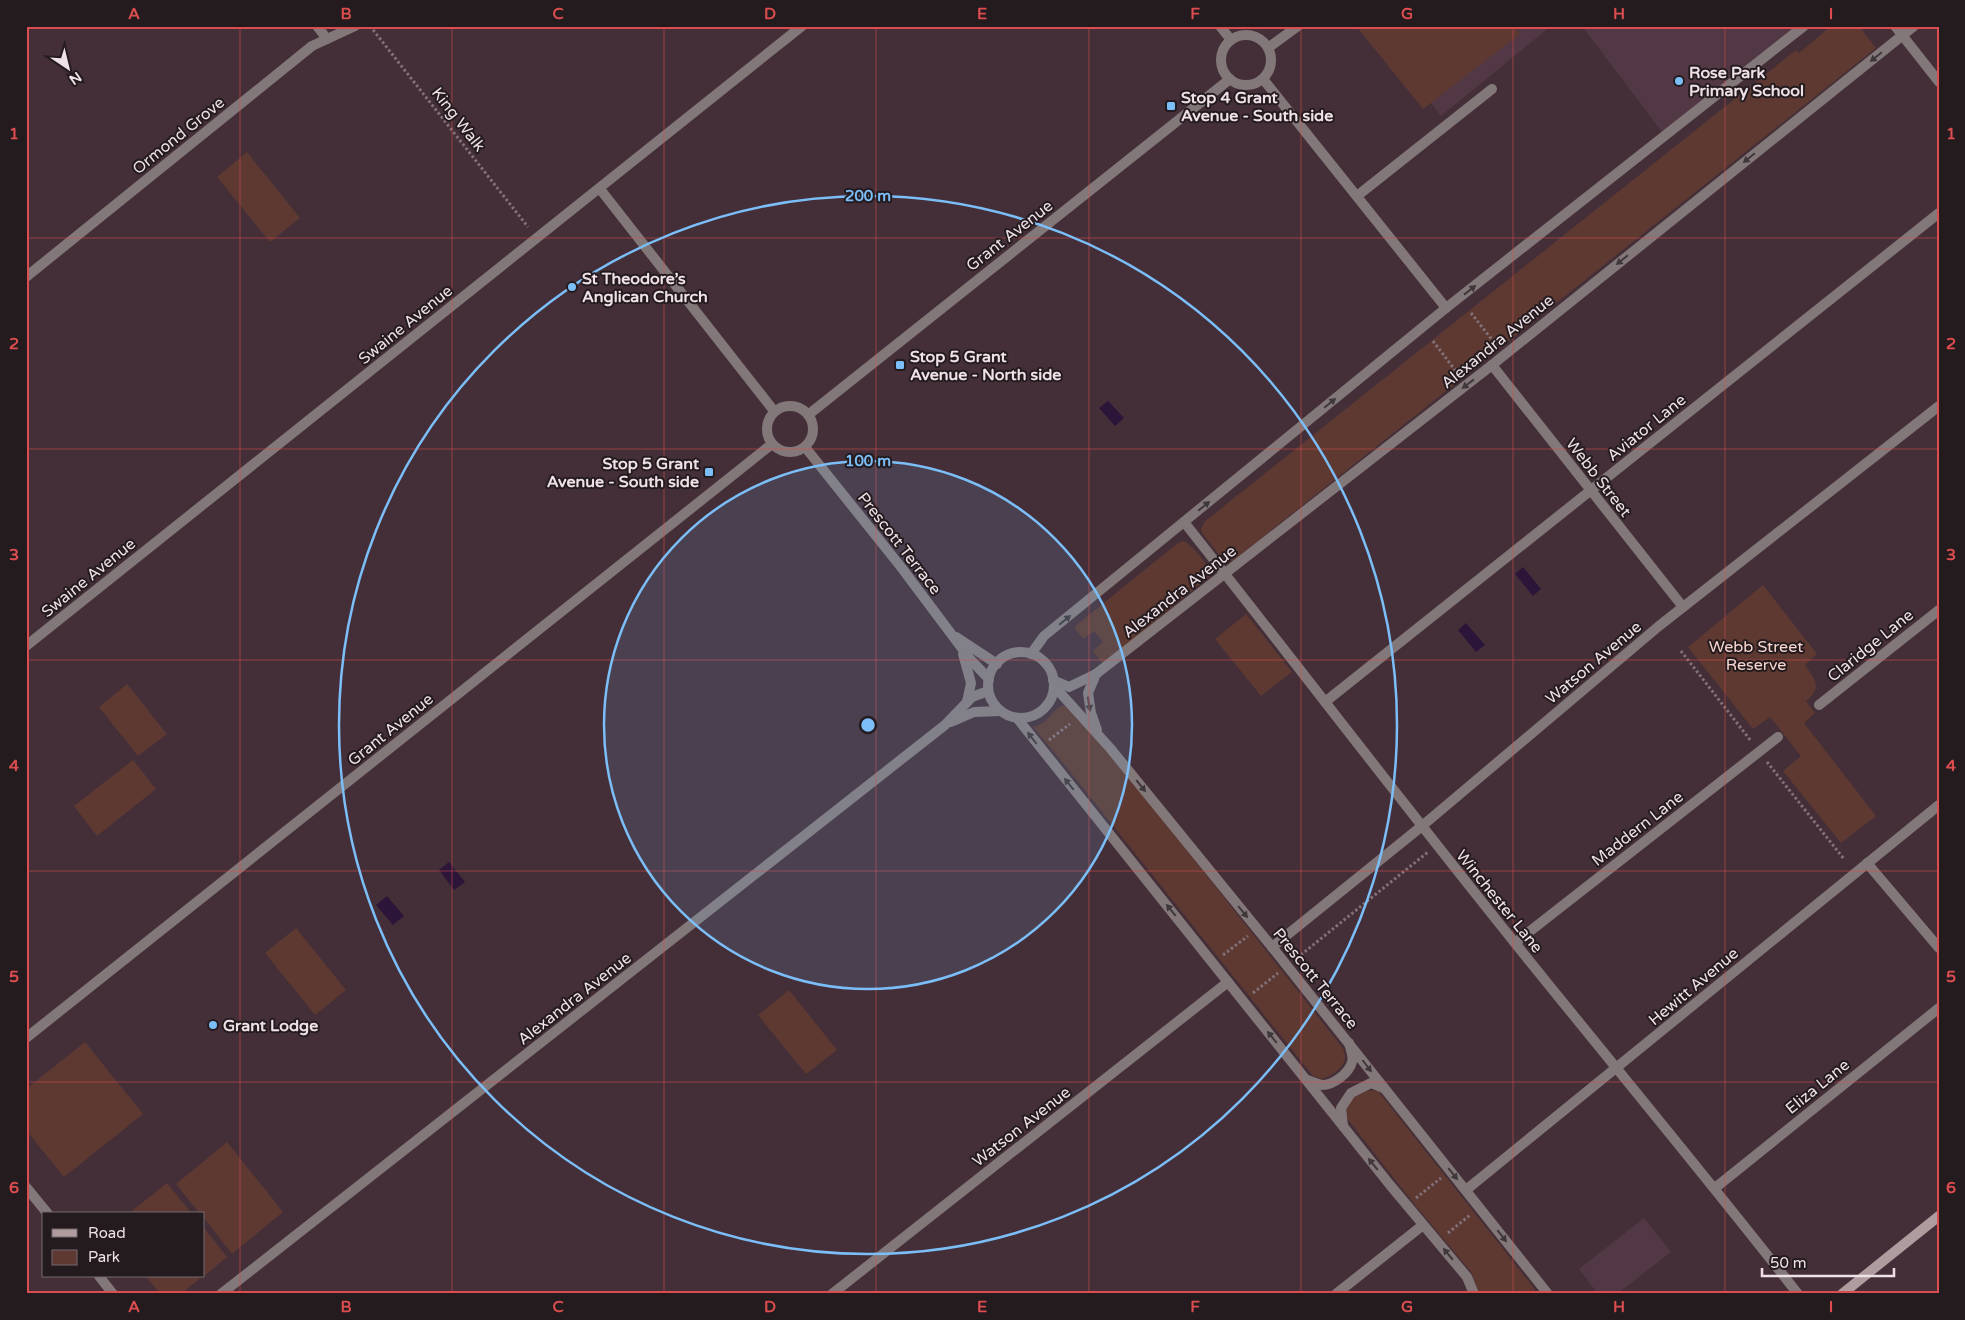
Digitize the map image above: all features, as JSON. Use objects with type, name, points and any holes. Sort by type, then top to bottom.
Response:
[{"type":"main road","points":[[1842,1294],[1939,1216]]},
{"type":"street","points":[[317,26],[327,39]]},
{"type":"street","name":"Ormond Grove","points":[[26,276],[312,46],[355,26]]},
{"type":"street","name":"Swaine Avenue","points":[[26,646],[802,26]]},
{"type":"street","points":[[1220,26],[1231,40]]},
{"type":"street","points":[[1268,48],[1298,26]]},
{"type":"street","points":[[1031,654],[1044,636],[1446,308],[1804,26]]},
{"type":"street","points":[[1895,26],[1939,82]]},
{"type":"street","name":"Alexandra Avenue","points":[[1053,683],[1069,686],[1096,674],[1492,365],[1914,26]]},
{"type":"street","points":[[1247,35],[1256,37],[1268,48],[1271,56],[1271,65],[1263,79],[1247,85],[1238,84],[1224,72],[1222,56],[1231,40],[1247,35]]},
{"type":"street","name":"Grant Avenue","points":[[808,415],[1230,79]]},
{"type":"street","points":[[1263,79],[1446,308]]},
{"type":"street","points":[[1357,196],[1492,89]]},
{"type":"street","points":[[600,189],[774,411]]},
{"type":"street","name":"Aviator Lane","points":[[1325,702],[1939,213]]},
{"type":"street","name":"Webb Street","points":[[1492,365],[1683,607]]},
{"type":"street","name":"Watson Avenue","points":[[1272,947],[1422,826],[1683,607],[1939,406]]},
{"type":"street","points":[[795,407],[808,415],[812,422],[812,430],[811,437],[805,448],[794,452],[786,452],[772,444],[768,437],[767,429],[768,421],[774,411],[795,407]]},
{"type":"street","name":"Grant Avenue","points":[[26,1038],[772,444]]},
{"type":"street","name":"Prescott Terrace","points":[[805,448],[901,567],[960,646],[989,680]]},
{"type":"street","name":"Winchester Lane","points":[[1184,522],[1515,943],[1715,1188],[1798,1294]]},
{"type":"street","name":"Claridge Lane","points":[[1819,705],[1939,610]]},
{"type":"street","name":"Prescott Terrace","points":[[951,634],[996,664]]},
{"type":"street","points":[[960,646],[970,683],[967,702]]},
{"type":"street","points":[[1021,652],[1031,654],[1045,664],[1053,683],[1048,703],[1042,710],[1026,718],[1017,718],[1000,711],[990,698],[988,691],[990,673],[996,664],[1011,654],[1021,652]]},
{"type":"street","points":[[1096,674],[1088,693],[1091,713],[1098,734]]},
{"type":"street","name":"Prescott Terrace","points":[[1053,683],[1098,734],[1272,947],[1546,1292]]},
{"type":"street","name":"Alexandra Avenue","points":[[222,1294],[945,725],[972,697],[988,691]]},
{"type":"street","name":"Alexandra Avenue","points":[[945,725],[974,712],[1000,711]]},
{"type":"street","points":[[1017,718],[1343,1126],[1467,1277],[1474,1294]]},
{"type":"street","name":"Maddern Lane","points":[[1515,943],[1778,737]]},
{"type":"street","name":"Hewitt Avenue","points":[[1466,1190],[1939,805]]},
{"type":"street","points":[[1867,863],[1939,948]]},
{"type":"street","name":"Watson Avenue","points":[[832,1294],[1228,982]]},
{"type":"street","name":"Eliza Lane","points":[[1715,1188],[1939,1008]]},
{"type":"street","points":[[1307,1080],[1322,1085],[1341,1078],[1353,1061],[1349,1043]]},
{"type":"street","points":[[1343,1126],[1341,1108],[1351,1093],[1371,1083],[1383,1088]]},
{"type":"street","points":[[26,1187],[46,1212]]},
{"type":"street","points":[[1336,1294],[1423,1225]]},
{"type":"street","points":[[101,1278],[113,1294]]},
{"type":"path","name":"King Walk","points":[[370,26],[528,227]]},
{"type":"path","points":[[1471,313],[1498,346]]},
{"type":"path","points":[[1433,341],[1460,377]]},
{"type":"path","points":[[1047,742],[1077,718]]},
{"type":"path","points":[[1294,960],[1430,851]]},
{"type":"path","points":[[1219,959],[1251,934]]},
{"type":"path","points":[[1249,996],[1281,971]]},
{"type":"path","points":[[1412,1202],[1443,1176]]},
{"type":"path","points":[[1442,1239],[1473,1213]]},
{"type":"shaded area","points":[[1371,26],[1551,26],[1441,116]]},
{"type":"shaded area","name":"Rose Park Primary School","points":[[1582,26],[1803,26],[1665,136]]},
{"type":"shaded area","points":[[1108,401],[1124,418],[1115,426],[1099,408]]},
{"type":"shaded area","points":[[1523,567],[1541,589],[1533,596],[1515,574]]},
{"type":"shaded area","points":[[1466,623],[1485,645],[1476,652],[1458,630]]},
{"type":"shaded area","points":[[449,862],[465,882],[454,890],[439,870]]},
{"type":"shaded area","points":[[387,896],[404,916],[393,925],[376,905]]},
{"type":"shaded area","points":[[1644,1218],[1671,1252],[1617,1294],[1598,1294],[1579,1269]]},
{"type":"green space","points":[[1356,26],[1514,26],[1520,34],[1423,109]]},
{"type":"green space","points":[[1831,26],[1859,26],[1876,48],[1234,560],[1230,562],[1223,560],[1202,533],[1201,530],[1204,522],[1796,50],[1799,53]]},
{"type":"green space","points":[[247,152],[300,218],[270,242],[217,177]]},
{"type":"green space","points":[[1183,541],[1191,546],[1200,556],[1210,576],[1103,664],[1093,651],[1103,642],[1094,631],[1083,639],[1074,627],[1178,543]]},
{"type":"green space","name":"Webb Street Reserve","points":[[1763,585],[1817,654],[1805,665],[1816,683],[1816,687],[1806,701],[1815,713],[1804,723],[1876,816],[1841,843],[1783,771],[1801,756],[1770,717],[1753,729],[1688,647]]},
{"type":"green space","points":[[1246,614],[1292,672],[1261,696],[1215,639]]},
{"type":"green space","points":[[127,684],[167,734],[138,756],[99,707]]},
{"type":"green space","points":[[1064,705],[1074,712],[1129,777],[1342,1047],[1345,1058],[1341,1067],[1332,1075],[1322,1079],[1313,1076],[1033,727],[1039,725]]},
{"type":"green space","points":[[133,760],[156,789],[97,836],[74,806]]},
{"type":"green space","points":[[296,928],[346,990],[315,1015],[265,953]]},
{"type":"green space","points":[[789,990],[837,1050],[806,1074],[758,1015]]},
{"type":"green space","points":[[85,1042],[143,1114],[64,1177],[26,1130],[26,1089]]},
{"type":"green space","points":[[1372,1090],[1378,1091],[1534,1288],[1536,1294],[1479,1294],[1471,1272],[1415,1205],[1346,1117],[1347,1107],[1350,1102],[1357,1095]]},
{"type":"green space","points":[[227,1142],[283,1212],[232,1254],[205,1219],[205,1212],[198,1212],[176,1184]]},
{"type":"green space","points":[[167,1183],[190,1212],[131,1212]]},
{"type":"green space","points":[[205,1229],[227,1257],[205,1275]]},
{"type":"green space","points":[[148,1278],[201,1278],[181,1294],[160,1294]]},
{"type":"place","name":"Rose Park Primary School","points":[[1679,81]]},
{"type":"place","name":"Stop 4 Grant Avenue - South side","points":[[1171,106]]},
{"type":"place","name":"St Theodore’s Anglican Church","points":[[572,287]]},
{"type":"place","name":"Stop 5 Grant Avenue - North side","points":[[900,365]]},
{"type":"place","name":"Stop 5 Grant Avenue - South side","points":[[709,472]]},
{"type":"place","name":"Grant Lodge","points":[[213,1025]]}]
